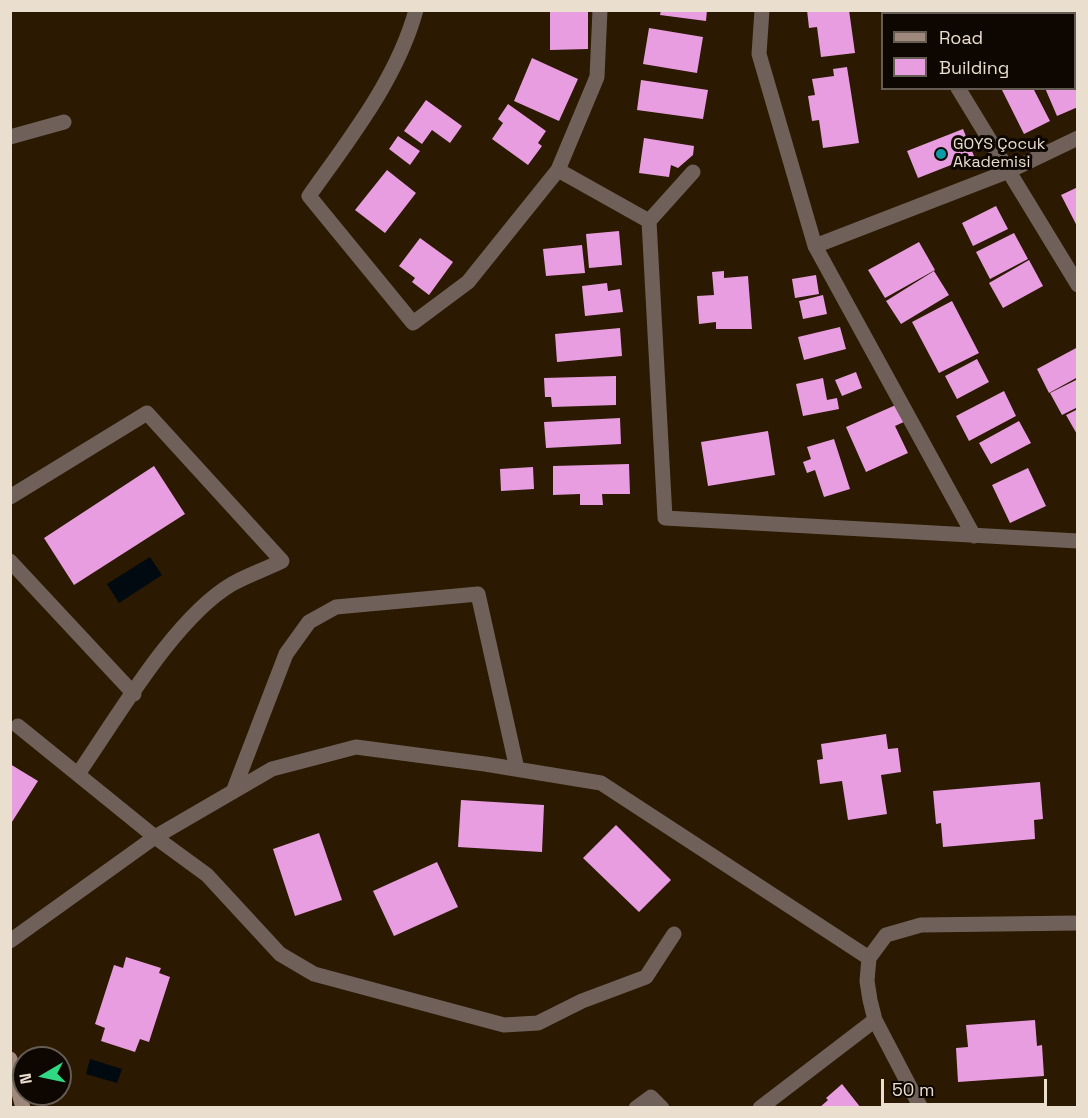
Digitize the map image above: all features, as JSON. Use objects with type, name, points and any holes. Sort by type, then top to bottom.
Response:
[{"type":"street","points":[[416,10],[411,28],[370,110],[309,196],[413,323],[468,282],[558,170],[597,77],[600,10]]},
{"type":"street","points":[[762,10],[759,54],[815,246],[974,536]]},
{"type":"street","points":[[959,90],[1077,285]]},
{"type":"street","points":[[10,137],[64,122]]},
{"type":"street","points":[[815,246],[1009,171],[1077,138]]},
{"type":"street","points":[[558,170],[649,221]]},
{"type":"street","points":[[693,172],[649,221],[665,518],[1077,541]]},
{"type":"street","points":[[10,497],[147,413],[282,561],[232,584],[203,605],[168,644],[78,774]]},
{"type":"street","points":[[10,561],[134,694]]},
{"type":"street","points":[[233,792],[286,654],[309,622],[336,607],[478,594],[517,769]]},
{"type":"street","points":[[18,726],[155,837],[207,875],[280,954],[314,974],[504,1025],[538,1023],[582,1000],[646,977],[674,934]]},
{"type":"street","points":[[10,941],[155,837],[272,769],[356,747],[601,783],[868,958]]},
{"type":"street","points":[[921,1107],[875,1020],[867,981],[868,958],[885,935],[903,928],[1077,923]]},
{"type":"street","points":[[760,1107],[875,1020]]},
{"type":"street","points":[[10,1059],[23,1107]]},
{"type":"street","points":[[636,1107],[651,1097],[662,1107]]},
{"type":"shaded area","points":[[150,557],[162,575],[119,603],[107,584]]},
{"type":"shaded area","points":[[90,1059],[122,1069],[117,1083],[86,1074]]},
{"type":"building","points":[[550,10],[588,10],[588,49],[550,50]]},
{"type":"building","points":[[661,10],[707,10],[706,21],[660,15]]},
{"type":"building","points":[[807,10],[849,10],[855,53],[821,57],[817,27],[809,28]]},
{"type":"building","points":[[954,10],[989,10],[990,12],[955,12]]},
{"type":"building","points":[[1015,10],[1070,10],[1070,12],[1016,12]]},
{"type":"building","points":[[649,28],[703,37],[697,73],[643,64]]},
{"type":"building","points":[[532,58],[578,79],[559,121],[514,101]]},
{"type":"building","points":[[1076,64],[1078,64],[1078,107],[1057,116],[1046,90],[1076,90]]},
{"type":"building","points":[[847,67],[859,143],[823,148],[819,120],[812,121],[808,96],[815,95],[812,79],[834,76],[833,69]]},
{"type":"building","points":[[641,80],[708,90],[703,119],[637,110]]},
{"type":"building","points":[[1002,90],[1034,90],[1050,121],[1024,134]]},
{"type":"building","points":[[426,100],[462,126],[450,143],[432,130],[422,144],[404,131]]},
{"type":"building","points":[[508,104],[546,131],[538,143],[542,146],[528,165],[492,139],[503,123],[498,119]]},
{"type":"building","name":"GOYS Çocuk Akademisi","points":[[963,129],[974,156],[918,178],[907,151]]},
{"type":"building","points":[[398,136],[420,151],[410,165],[389,149]]},
{"type":"building","points":[[644,138],[694,146],[693,155],[678,168],[671,165],[669,177],[639,173]]},
{"type":"building","points":[[387,170],[416,193],[385,233],[355,210]]},
{"type":"building","points":[[1078,187],[1078,228],[1061,195]]},
{"type":"building","points":[[996,206],[1008,229],[973,246],[962,223]]},
{"type":"building","points":[[619,231],[622,265],[589,268],[586,234]]},
{"type":"building","points":[[1014,233],[1028,259],[990,279],[976,252]]},
{"type":"building","points":[[420,238],[453,262],[429,295],[412,282],[415,278],[399,266]]},
{"type":"building","points":[[919,242],[935,270],[885,298],[868,270]]},
{"type":"building","points":[[582,245],[585,273],[546,276],[543,249]]},
{"type":"building","points":[[1029,260],[1043,286],[1003,308],[989,283]]},
{"type":"building","points":[[724,271],[724,278],[748,276],[752,329],[716,329],[716,322],[699,324],[697,296],[714,295],[712,272]]},
{"type":"building","points":[[934,271],[949,295],[901,324],[886,301]]},
{"type":"building","points":[[816,275],[819,294],[795,298],[792,279]]},
{"type":"building","points":[[607,283],[608,291],[620,289],[623,312],[585,316],[582,286]]},
{"type":"building","points":[[823,295],[827,314],[803,319],[799,301]]},
{"type":"building","points":[[952,301],[979,353],[939,373],[912,322]]},
{"type":"building","points":[[840,327],[846,349],[804,360],[798,337]]},
{"type":"building","points":[[620,328],[622,356],[557,362],[555,334]]},
{"type":"building","points":[[1078,347],[1078,377],[1049,393],[1037,369]]},
{"type":"building","points":[[977,359],[989,382],[957,399],[945,376]]},
{"type":"building","points":[[856,372],[862,388],[842,396],[835,380]]},
{"type":"building","points":[[616,376],[616,405],[552,407],[551,397],[545,397],[544,378]]},
{"type":"building","points":[[823,378],[827,400],[837,398],[839,409],[803,416],[796,384]]},
{"type":"building","points":[[1078,379],[1078,407],[1062,415],[1050,393]]},
{"type":"building","points":[[1004,391],[1016,416],[969,441],[956,416]]},
{"type":"building","points":[[898,404],[906,421],[895,426],[908,453],[866,472],[846,427]]},
{"type":"building","points":[[1078,409],[1078,436],[1066,415]]},
{"type":"building","points":[[620,418],[621,444],[546,448],[544,422]]},
{"type":"building","points":[[1019,421],[1031,443],[991,464],[979,443]]},
{"type":"building","points":[[768,431],[775,475],[708,486],[701,442]]},
{"type":"building","points":[[834,439],[850,489],[824,497],[815,470],[807,473],[803,462],[811,459],[807,447]]},
{"type":"building","points":[[629,464],[630,494],[602,494],[603,505],[580,505],[580,494],[553,495],[553,466]]},
{"type":"building","points":[[154,466],[185,514],[74,585],[44,538]]},
{"type":"building","points":[[533,467],[534,489],[501,491],[500,469]]},
{"type":"building","points":[[1028,468],[1046,506],[1010,523],[992,485]]},
{"type":"building","points":[[886,734],[888,749],[898,748],[901,772],[881,775],[887,814],[848,820],[842,781],[820,784],[817,760],[823,759],[821,744]]},
{"type":"building","points":[[10,764],[38,781],[10,825]]},
{"type":"building","points":[[1040,782],[1043,819],[1034,820],[1035,839],[943,847],[941,823],[936,824],[933,791]]},
{"type":"building","points":[[461,800],[544,805],[542,852],[458,847]]},
{"type":"building","points":[[616,825],[671,880],[639,912],[583,858]]},
{"type":"building","points":[[319,833],[342,900],[295,916],[273,849]]},
{"type":"building","points":[[437,862],[458,907],[394,936],[373,891]]},
{"type":"building","points":[[126,957],[161,968],[159,973],[170,977],[149,1042],[140,1039],[135,1052],[101,1041],[105,1028],[95,1024],[114,965],[123,968]]},
{"type":"building","points":[[1035,1020],[1037,1046],[1042,1045],[1044,1076],[958,1082],[956,1048],[968,1047],[966,1025]]},
{"type":"building","points":[[842,1084],[861,1108],[819,1108],[828,1100],[826,1098]]},
{"type":"place","name":"GOYS Çocuk Akademisi","points":[[941,154]]}]
